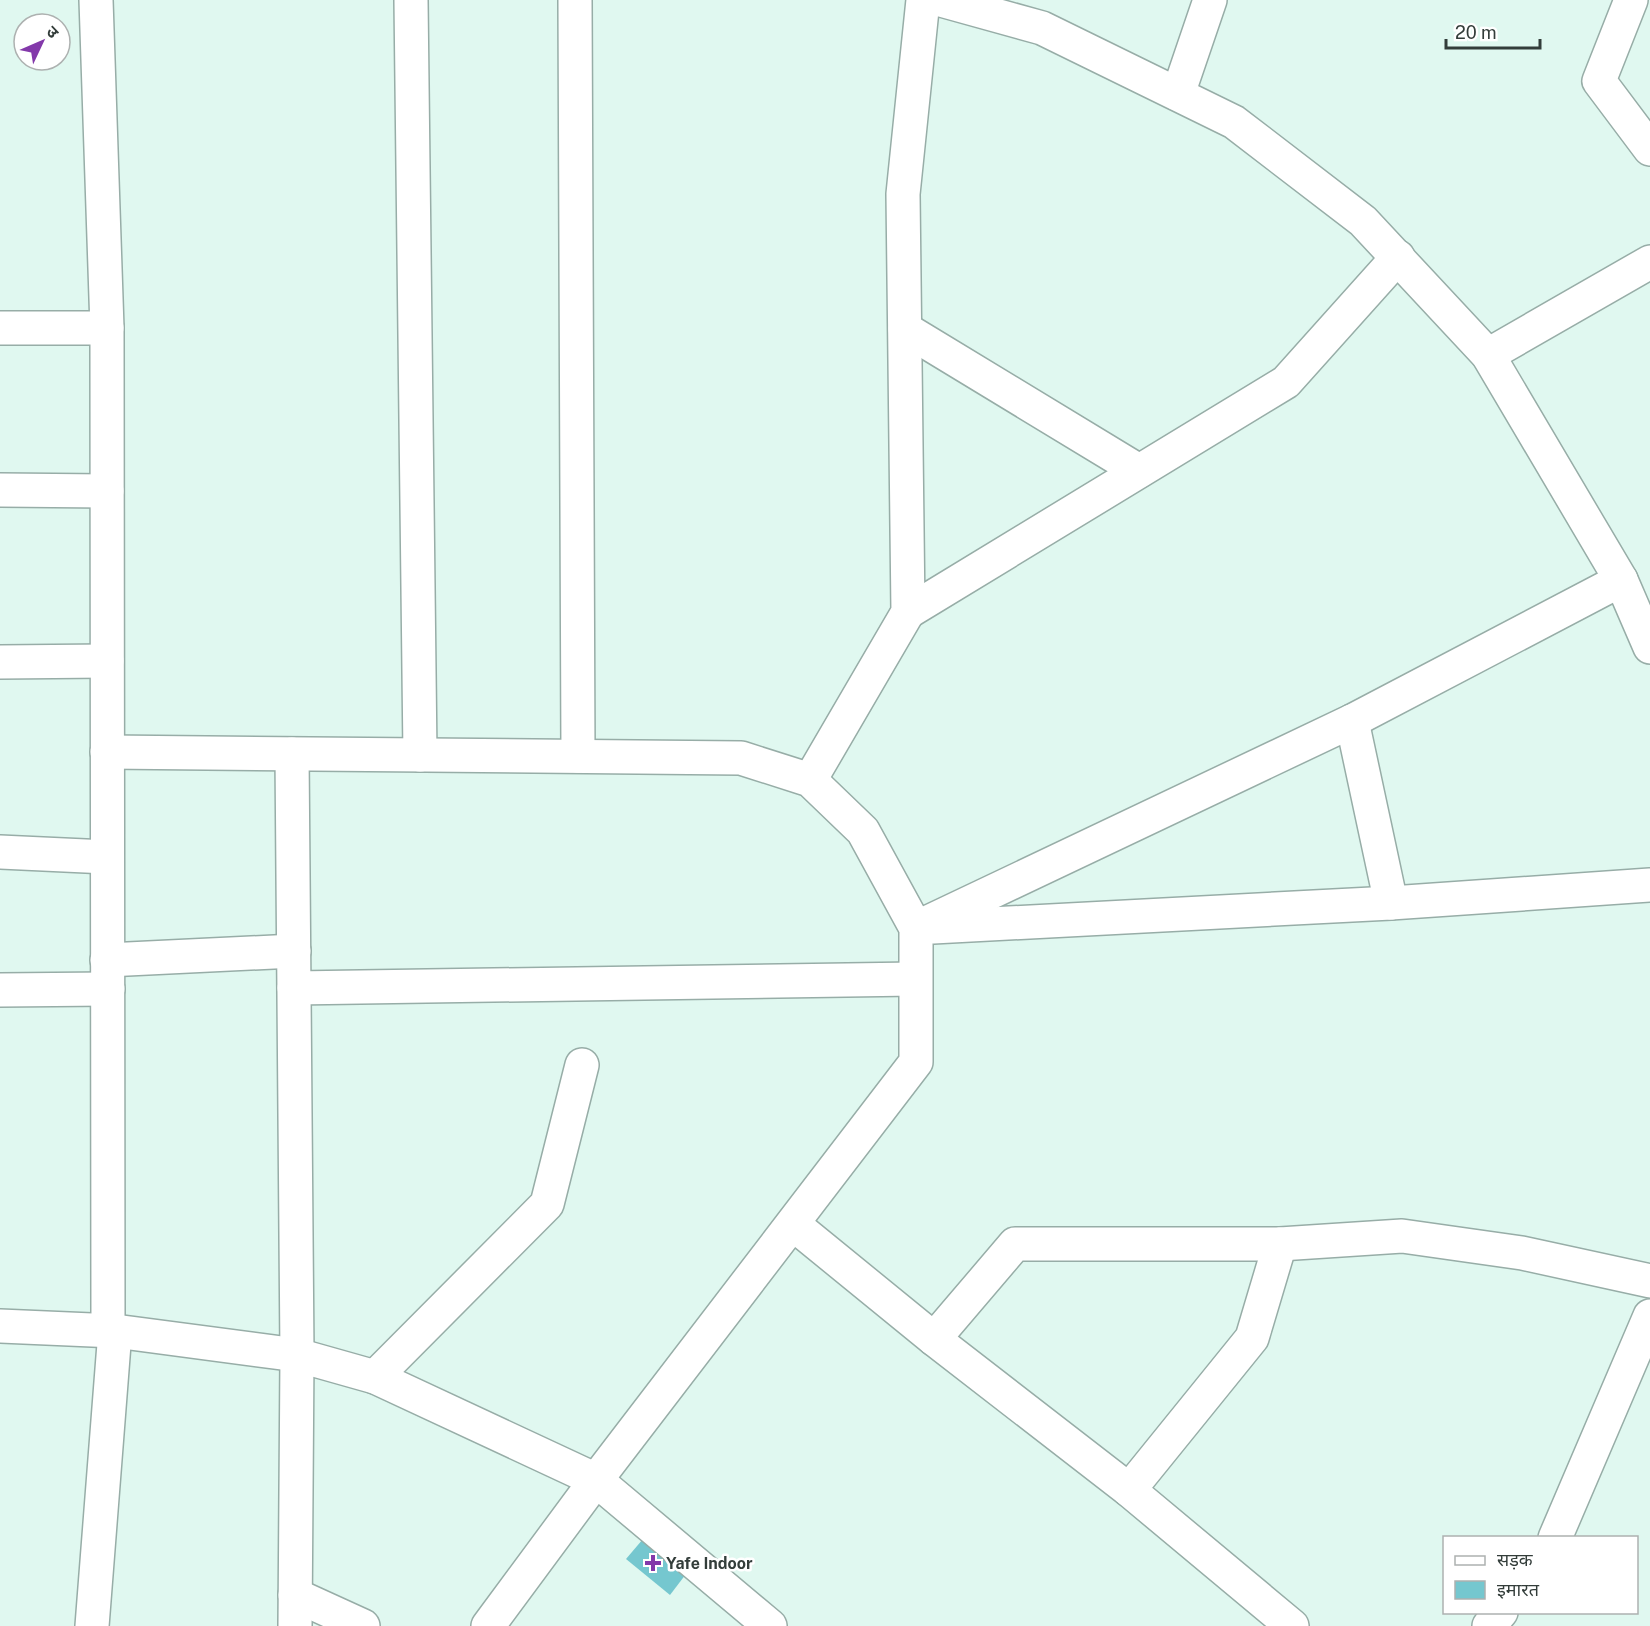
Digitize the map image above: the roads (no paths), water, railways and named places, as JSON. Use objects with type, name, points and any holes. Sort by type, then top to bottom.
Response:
[{"type":"street","points":[[92,1626],[111,1331],[107,974],[107,327],[96,0]]},
{"type":"street","points":[[411,0],[420,755]]},
{"type":"street","points":[[575,0],[578,756]]},
{"type":"street","points":[[908,612],[903,194],[923,0]]},
{"type":"street","points":[[941,0],[1042,28],[1234,122],[1363,221],[1488,355],[1621,580],[1650,647]]},
{"type":"street","points":[[1178,94],[1210,0]]},
{"type":"street","points":[[1631,0],[1599,81],[1650,149]]},
{"type":"street","points":[[810,780],[908,612],[1286,382],[1398,256]]},
{"type":"street","points":[[1488,355],[1650,262]]},
{"type":"street","points":[[0,328],[107,327]]},
{"type":"street","points":[[904,329],[1139,471]]},
{"type":"street","points":[[0,490],[107,490]]},
{"type":"street","points":[[916,928],[1352,721],[1621,580]]},
{"type":"street","points":[[0,662],[107,661]]},
{"type":"street","points":[[1352,721],[1391,903]]},
{"type":"street","points":[[107,752],[741,758],[810,780],[863,831],[916,928],[916,1062],[596,1480],[488,1626]]},
{"type":"street","points":[[292,754],[297,1355],[295,1611],[363,1626]]},
{"type":"street","points":[[0,852],[107,857]]},
{"type":"street","points":[[916,928],[1391,903],[1650,885]]},
{"type":"street","points":[[0,990],[294,951]]},
{"type":"street","points":[[294,988],[915,979]]},
{"type":"street","points":[[375,1377],[547,1204],[582,1065]]},
{"type":"street","points":[[793,1224],[934,1339],[1129,1490],[1292,1626]]},
{"type":"street","points":[[934,1339],[1015,1244],[1280,1244],[1402,1236],[1522,1253],[1650,1281]]},
{"type":"street","points":[[1129,1490],[1252,1338],[1280,1244]]},
{"type":"street","points":[[1556,1536],[1650,1316]]},
{"type":"street","points":[[0,1326],[111,1331],[297,1355],[375,1377],[596,1480],[770,1626]]},
{"type":"street","points":[[1489,1626],[1499,1614]]},
{"type":"place","name":"Yafe Indoor","points":[[653,1563]]}]
